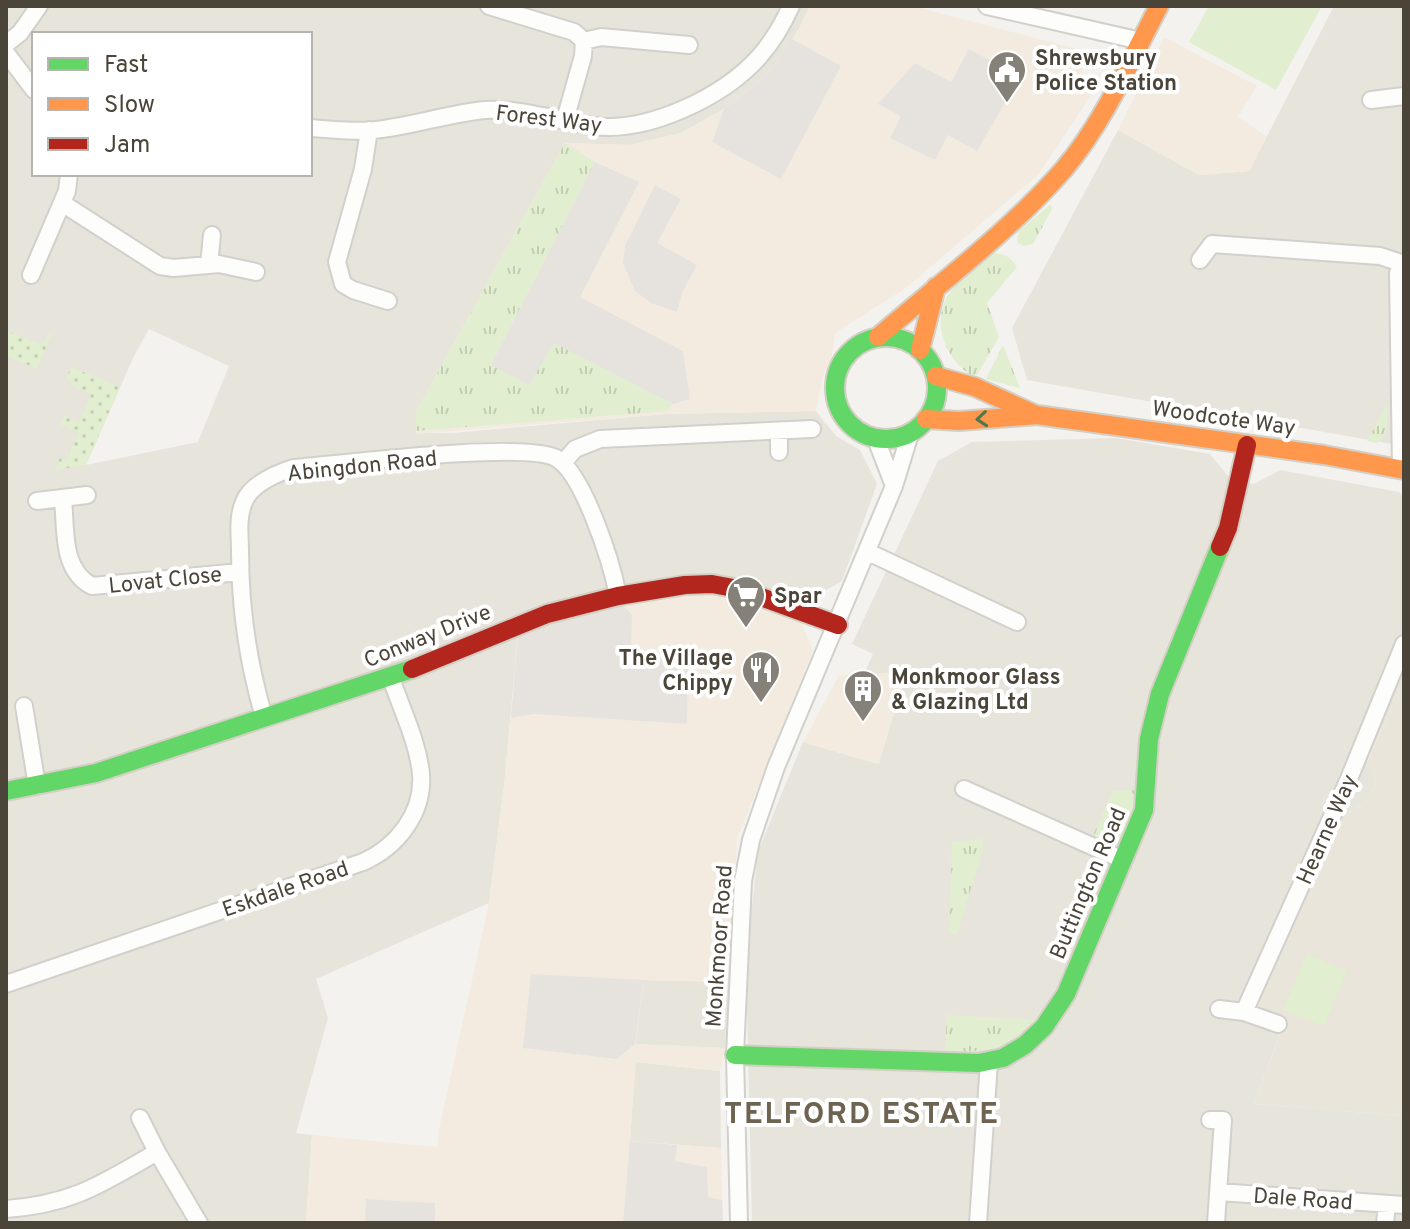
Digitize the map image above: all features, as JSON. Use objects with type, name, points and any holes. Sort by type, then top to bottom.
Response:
[{"type":"street","points":[[6,44],[20,33],[39,6]]},
{"type":"street","points":[[489,6],[565,28],[584,41]]},
{"type":"street","name":"Forest Way","points":[[312,128],[369,130],[488,110],[596,126],[646,123],[692,104],[733,81],[758,58],[776,35],[791,6]]},
{"type":"street","points":[[987,6],[1141,41]]},
{"type":"street","points":[[878,337],[895,338],[920,350],[936,376],[935,404],[926,419],[910,434],[890,439],[876,439],[860,433],[843,416],[836,401],[835,379],[841,363],[853,349],[878,337],[936,287],[1032,203],[1064,169],[1091,133],[1159,6]]},
{"type":"street","points":[[584,41],[601,37],[689,45]]},
{"type":"street","points":[[565,120],[583,56],[584,41]]},
{"type":"street","points":[[6,53],[32,87]]},
{"type":"street","points":[[1371,100],[1404,96]]},
{"type":"street","points":[[369,130],[363,169],[337,262],[343,284],[388,301]]},
{"type":"street","points":[[31,275],[62,203],[69,176]]},
{"type":"street","points":[[62,203],[160,266],[228,266],[256,272]]},
{"type":"street","points":[[209,265],[212,235]]},
{"type":"street","points":[[1200,260],[1212,244],[1380,256],[1404,264],[1398,273],[1402,470]]},
{"type":"street","points":[[920,350],[936,287]]},
{"type":"street","name":"Woodcote Way","points":[[936,376],[975,387],[1037,415]]},
{"type":"street","name":"Woodcote Way","points":[[926,419],[959,421],[1037,415],[1324,455],[1402,470]]},
{"type":"street","points":[[618,596],[606,546],[563,463],[575,449],[600,439],[812,429]]},
{"type":"street","points":[[779,431],[779,452]]},
{"type":"street","name":"Monkmoor Road","points":[[739,1223],[735,1055],[743,881],[751,840],[776,767],[894,486],[910,434]]},
{"type":"street","points":[[876,439],[894,486]]},
{"type":"street","name":"Buttington Road","points":[[735,1055],[813,1055],[935,1063],[989,1062],[1037,1037],[1054,1017],[1144,810],[1149,739],[1160,694],[1228,528],[1247,445]]},
{"type":"street","name":"Abingdon Road","points":[[264,717],[246,644],[239,517],[245,499],[260,484],[293,468],[489,453],[528,452],[553,456],[563,463]]},
{"type":"street","points":[[37,501],[87,495]]},
{"type":"street","name":"Lovat Close","points":[[63,498],[69,559],[73,571],[92,586],[240,572]]},
{"type":"street","points":[[868,552],[1017,622]]},
{"type":"street","name":"Conway Drive","points":[[6,791],[96,773],[391,678],[534,619],[618,596],[685,585],[712,584],[739,589],[838,625]]},
{"type":"street","name":"Hearne Way","points":[[1244,1012],[1348,781],[1404,644]]},
{"type":"street","name":"Eskdale Road","points":[[6,984],[363,862],[392,844],[411,819],[417,805],[421,776],[418,758],[391,678]]},
{"type":"street","points":[[24,706],[37,786]]},
{"type":"street","points":[[964,789],[1123,860]]},
{"type":"street","points":[[1219,1009],[1244,1012],[1278,1024]]},
{"type":"street","points":[[978,1223],[989,1062]]},
{"type":"street","points":[[140,1118],[199,1223]]},
{"type":"street","points":[[1210,1120],[1223,1120],[1216,1223]]},
{"type":"street","points":[[6,1209],[47,1205],[76,1197],[157,1152]]},
{"type":"street","name":"Dale Road","points":[[1219,1192],[1404,1205]]},
{"type":"street","points":[[1385,1223],[1387,1204]]},
{"type":"shaded area","points":[[6,6],[810,6],[799,29],[768,75],[724,109],[681,133],[630,145],[565,143],[416,412],[416,433],[452,433],[666,414],[816,411],[836,436],[860,450],[877,484],[842,581],[816,596],[704,591],[519,624],[504,786],[489,903],[316,979],[328,1018],[296,1133],[312,1135],[306,1223],[6,1223]],"holes":[[[149,329],[229,366],[198,442],[86,465]]]},
{"type":"shaded area","points":[[810,6],[912,6],[1074,48],[1091,95],[1039,174],[906,288],[835,333],[832,356],[823,376],[816,411],[666,414],[416,434],[416,412],[565,143],[630,145],[681,133],[724,109],[768,75],[799,29]]},
{"type":"shaded area","points":[[1334,6],[1404,6],[1404,446],[1027,380],[1012,328],[1118,130],[1199,175],[1249,171]]},
{"type":"shaded area","points":[[1164,37],[1257,86],[1238,117],[1266,136],[1250,171],[1199,175],[1118,130]]},
{"type":"shaded area","points":[[792,39],[841,66],[781,179],[712,142],[724,109],[768,75]]},
{"type":"shaded area","points":[[969,49],[1020,77],[977,151],[948,135],[935,160],[890,138],[901,116],[878,104],[915,63],[951,82]]},
{"type":"shaded area","points":[[595,162],[639,182],[580,297],[683,351],[690,399],[673,404],[554,343],[529,385],[491,365]]},
{"type":"shaded area","points":[[655,185],[681,199],[657,243],[697,265],[682,293],[677,312],[651,303],[635,291],[623,263],[625,246]]},
{"type":"shaded area","points":[[1116,438],[1210,454],[1232,481],[1254,484],[1280,470],[1399,492],[1404,497],[1404,678],[1367,762],[1376,781],[1368,799],[1347,814],[1257,1008],[1286,1017],[1254,1104],[1404,1116],[1404,1223],[752,1223],[746,962],[758,851],[803,742],[878,764],[906,673],[864,674],[873,654],[852,644],[938,461],[972,442]]},
{"type":"shaded area","points":[[704,591],[801,622],[813,650],[737,839],[729,982],[643,980],[636,1044],[725,1048],[720,1071],[636,1062],[630,1141],[721,1148],[723,1223],[306,1223],[312,1135],[437,1147],[489,903],[504,786],[519,624]]},
{"type":"shaded area","points":[[623,605],[632,615],[631,650],[688,652],[687,724],[534,714],[511,718],[519,624]]},
{"type":"shaded area","points":[[906,673],[879,764],[803,742],[839,675]]},
{"type":"shaded area","points":[[1404,678],[1404,1116],[1254,1104],[1286,1018],[1256,1008],[1347,814],[1368,799],[1376,781],[1367,763]]},
{"type":"shaded area","points":[[531,974],[643,980],[635,1044],[617,1059],[523,1048]]},
{"type":"shaded area","points":[[643,980],[729,982],[725,1048],[635,1044]]},
{"type":"shaded area","points":[[635,1062],[720,1071],[721,1148],[630,1141]]},
{"type":"shaded area","points":[[630,1141],[677,1145],[675,1161],[707,1167],[708,1197],[722,1200],[723,1223],[623,1223]]},
{"type":"shaded area","points":[[366,1199],[435,1203],[435,1223],[365,1223]]},
{"type":"green space","points":[[1209,6],[1322,6],[1276,90],[1189,42]]},
{"type":"green space","points":[[565,143],[595,162],[491,365],[553,342],[673,404],[666,411],[416,431],[416,412]]},
{"type":"green space","points":[[1051,204],[1052,209],[1033,244],[1023,246],[1017,242],[1019,231]]},
{"type":"green space","points":[[993,253],[1007,256],[1017,267],[987,303],[999,337],[977,375],[972,376],[953,358],[947,347],[942,336],[942,311],[954,287]]},
{"type":"green space","points":[[6,331],[43,345],[48,334],[51,335],[37,369],[6,355]]},
{"type":"green space","points":[[1003,345],[1020,388],[986,379]]},
{"type":"green space","points":[[71,367],[120,387],[86,465],[55,470],[60,458],[66,461],[78,433],[60,424],[64,416],[79,422],[91,394],[71,385],[72,382],[66,379]]},
{"type":"green space","points":[[1387,404],[1388,420],[1384,435],[1377,443],[1367,441]]},
{"type":"green space","points":[[1113,791],[1138,792],[1121,841],[1105,848],[1090,842]]},
{"type":"green space","points":[[983,839],[983,849],[957,934],[949,934],[952,842]]},
{"type":"green space","points":[[1307,954],[1347,971],[1324,1026],[1283,1010]]},
{"type":"green space","points":[[947,1015],[1040,1020],[1016,1038],[996,1047],[945,1051]]},
{"type":"traffic: fast","points":[[886,337],[905,341],[922,352],[933,369],[937,388],[933,407],[922,424],[905,435],[886,439],[867,435],[850,424],[839,407],[835,388],[839,369],[850,352],[867,341],[886,337]]},
{"type":"traffic: fast","points":[[735,1055],[979,1063],[1003,1058],[1025,1045],[1044,1027],[1066,994],[1144,810],[1149,739],[1160,694],[1220,547]]},
{"type":"traffic: fast","points":[[6,791],[96,773],[412,669]]},
{"type":"traffic: slow","points":[[878,337],[998,235],[1064,169],[1104,111],[1159,6]]},
{"type":"traffic: slow","points":[[920,350],[936,287]]},
{"type":"traffic: slow","points":[[936,376],[975,387],[1034,414]]},
{"type":"traffic: slow","points":[[926,419],[959,421],[1037,415],[1324,455],[1404,470]]},
{"type":"traffic: jam","points":[[1220,547],[1228,528],[1247,445]]},
{"type":"traffic: jam","points":[[412,669],[547,614],[618,596],[685,585],[712,584],[739,589],[838,625]]},
{"type":"place","name":"Shrewsbury Police Station","points":[[1007,104]]},
{"type":"place","name":"Spar","points":[[746,629]]},
{"type":"place","name":"The Village Chippy","points":[[761,704]]},
{"type":"place","name":"Monkmoor Glass & Glazing Ltd","points":[[863,723]]},
{"type":"district","name":"TELFORD ESTATE","points":[[862,1113]]}]
